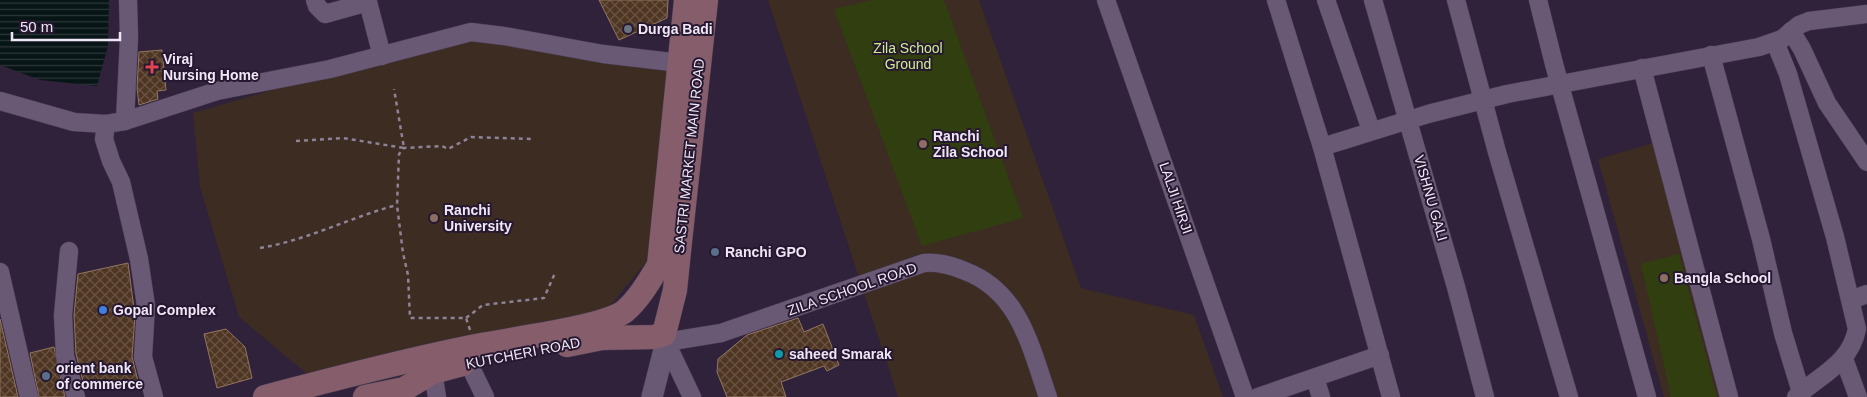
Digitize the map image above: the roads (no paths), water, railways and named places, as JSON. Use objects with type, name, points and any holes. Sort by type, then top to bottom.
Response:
[{"type":"main road","points":[[265,397],[364,370],[470,354],[586,325],[625,312],[659,265],[686,0]]},
{"type":"main road","name":"SASTRI MARKET MAIN ROAD","points":[[664,338],[670,312],[680,242],[706,0]]},
{"type":"main road","name":"KUTCHERI ROAD","points":[[365,397],[401,393],[433,372],[470,354],[602,338],[664,338]]},
{"type":"street","points":[[125,121],[129,38],[128,0]]},
{"type":"street","points":[[315,0],[317,6],[325,14],[368,2],[382,56]]},
{"type":"street","name":"LALJI HIRJI","points":[[1106,0],[1245,397]]},
{"type":"street","points":[[1276,0],[1322,147],[1391,397]]},
{"type":"street","points":[[1326,0],[1371,130]]},
{"type":"street","name":"VISHNU GALI","points":[[1373,0],[1409,119],[1485,397]]},
{"type":"street","points":[[1456,0],[1470,58],[1484,99],[1497,152],[1569,397]]},
{"type":"street","points":[[1538,0],[1647,397]]},
{"type":"street","points":[[1322,147],[1371,130],[1484,99],[1748,49],[1775,42],[1791,30],[1817,19],[1867,14]]},
{"type":"street","points":[[1791,30],[1828,103],[1867,162]]},
{"type":"street","points":[[0,101],[74,122],[106,124],[125,121],[217,91],[330,69],[471,32],[603,54],[680,63]]},
{"type":"street","points":[[1711,55],[1761,239],[1798,395],[1844,359],[1855,340],[1859,297],[1836,237],[1788,74],[1775,42]]},
{"type":"street","points":[[1642,68],[1729,397]]},
{"type":"street","points":[[106,124],[104,139],[111,161],[121,182],[139,259],[146,306],[143,326],[143,357],[154,397]]},
{"type":"street","points":[[69,251],[63,315],[65,356],[76,397]]},
{"type":"street","name":"ZILA SCHOOL ROAD","points":[[664,338],[721,334],[924,263],[937,262],[971,273],[999,290],[1020,320],[1048,397]]},
{"type":"street","points":[[0,272],[30,397]]},
{"type":"street","points":[[652,397],[664,338]]},
{"type":"street","points":[[664,338],[692,397]]},
{"type":"street","points":[[470,354],[485,397]]},
{"type":"street","points":[[1258,397],[1380,355]]},
{"type":"street","points":[[1844,359],[1858,397]]},
{"type":"street","points":[[433,372],[438,397]]},
{"type":"street","points":[[1315,378],[1321,397]]},
{"type":"place","name":"Durga Badi","points":[[628,29]]},
{"type":"place","name":"Viraj Nursing Home","points":[[152,67]]},
{"type":"place","name":"Ranchi Zila School","points":[[923,144]]},
{"type":"place","name":"Ranchi University","points":[[434,218]]},
{"type":"place","name":"Ranchi GPO","points":[[715,252]]},
{"type":"place","name":"Bangla School","points":[[1664,278]]},
{"type":"place","name":"Gopal Complex","points":[[103,310]]},
{"type":"place","name":"saheed Smarak","points":[[779,354]]},
{"type":"place","name":"orient bank of commerce","points":[[46,376]]},
{"type":"park label","name":"Zila School Ground","points":[[908,56]]}]
